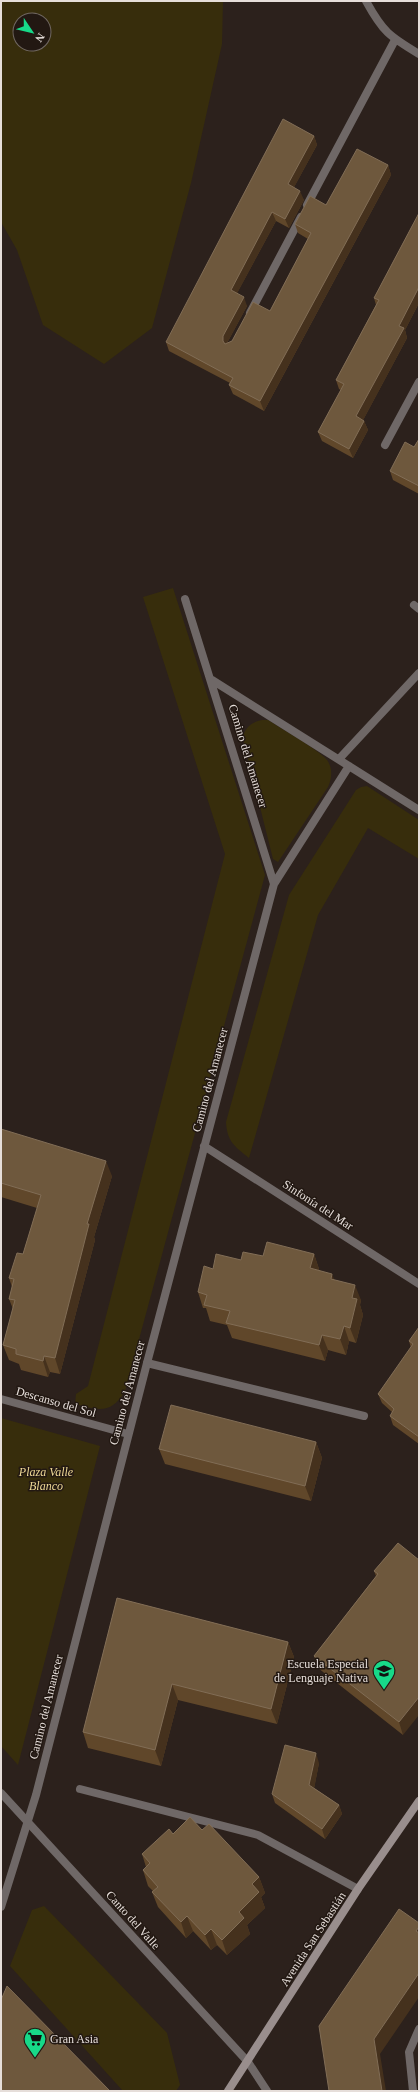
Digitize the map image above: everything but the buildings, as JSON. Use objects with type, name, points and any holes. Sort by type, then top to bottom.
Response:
[{"type":"main road","name":"Avenida San Sebastián","points":[[228,2091],[358,1890],[419,1802]]},
{"type":"street","points":[[366,1],[379,25],[395,40],[419,54]]},
{"type":"street","points":[[246,321],[395,40]]},
{"type":"street","points":[[385,445],[419,382]]},
{"type":"street","name":"Camino del Amanecer","points":[[185,599],[212,680],[274,884]]},
{"type":"street","points":[[339,759],[419,673]]},
{"type":"street","name":"Camino del Amanecer","points":[[212,680],[419,810]]},
{"type":"street","name":"Camino del Amanecer","points":[[1,1907],[28,1822],[128,1434],[274,884],[350,766]]},
{"type":"street","name":"Sinfonía del Mar","points":[[204,1146],[419,1284]]},
{"type":"street","points":[[147,1363],[364,1416]]},
{"type":"street","name":"Descanso del Sol","points":[[1,1399],[128,1434]]},
{"type":"street","points":[[80,1789],[258,1835],[358,1890]]},
{"type":"street","name":"Canto del Valle","points":[[1,1793],[248,2062],[267,2091]]},
{"type":"street","points":[[413,2091],[409,2052],[419,2029]]},
{"type":"green space","points":[[1,1],[223,1],[222,44],[191,183],[152,328],[104,364],[43,325],[17,250],[1,222]]},
{"type":"green space","points":[[173,588],[265,875],[125,1391],[115,1404],[103,1409],[97,1409],[75,1404],[76,1394],[88,1386],[225,854],[143,597]]},
{"type":"green space","points":[[262,720],[268,720],[316,750],[327,760],[331,770],[331,777],[328,787],[278,862],[273,859],[243,739],[249,726]]},
{"type":"green space","points":[[367,786],[419,820],[419,859],[368,828],[318,915],[249,1158],[232,1143],[228,1134],[226,1122],[289,895],[356,790]]},
{"type":"green space","name":"Plaza Valle Blanco","points":[[1,1418],[100,1446],[18,1765],[1,1746]]},
{"type":"green space","points":[[44,1906],[167,2033],[180,2085],[176,2091],[123,2091],[10,1966],[32,1910]]},
{"type":"place","name":"Escuela Especial de Lenguaje Nativa","points":[[384,1690]]},
{"type":"place","name":"Gran Asia","points":[[35,2058]]}]
